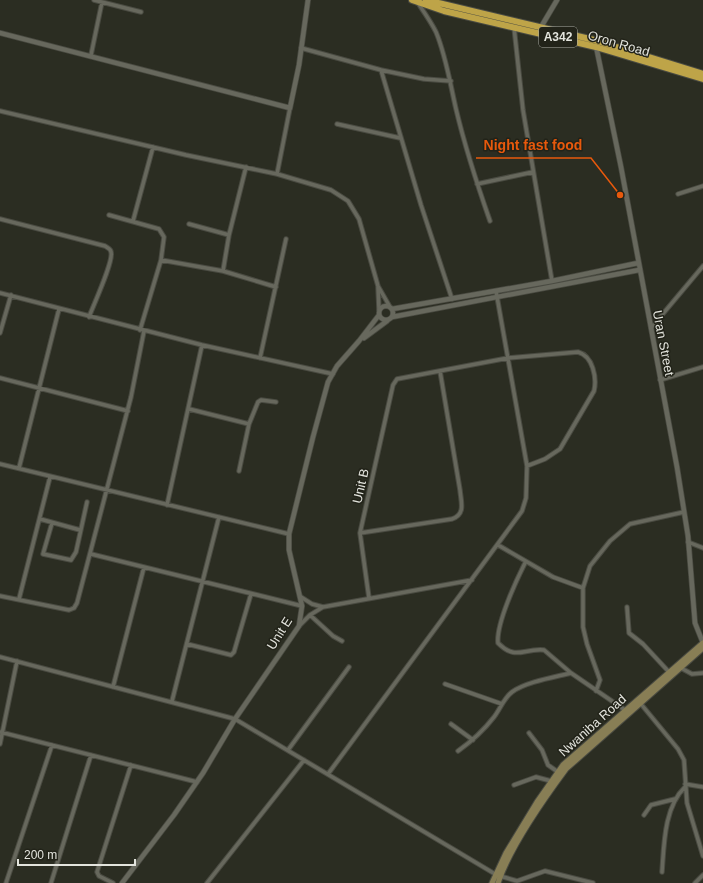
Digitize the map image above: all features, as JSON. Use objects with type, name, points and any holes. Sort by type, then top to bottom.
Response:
[{"type":"highway","name":"Oron Road","points":[[426,0],[453,8],[541,27],[703,79]]},
{"type":"highway","name":"Oron Road","points":[[415,1],[444,11],[595,44],[703,74]]},
{"type":"main road","points":[[498,883],[497,875],[566,769],[681,668],[703,645]]},
{"type":"main road","name":"Nwaniba Road","points":[[492,883],[551,781],[572,756],[669,672],[703,645]]},
{"type":"street","points":[[94,0],[141,12]]},
{"type":"street","points":[[277,174],[301,48],[308,0]]},
{"type":"street","points":[[541,27],[557,0]]},
{"type":"street","points":[[415,1],[435,30],[451,80],[456,109],[477,184],[490,221]]},
{"type":"street","points":[[91,55],[102,2]]},
{"type":"street","points":[[514,26],[523,110],[552,280]]},
{"type":"street","points":[[0,33],[91,55],[290,108]]},
{"type":"street","name":"Uran Street","points":[[595,44],[638,263],[684,512],[688,542],[694,623],[703,645]]},
{"type":"street","points":[[301,48],[381,70],[424,79],[451,80]]},
{"type":"street","points":[[381,70],[400,138],[452,299]]},
{"type":"street","points":[[0,111],[277,174],[331,190],[343,196],[353,206],[359,219],[378,286],[379,313],[382,320],[387,320]]},
{"type":"street","points":[[337,124],[400,138]]},
{"type":"street","points":[[133,221],[153,147]]},
{"type":"street","points":[[223,271],[229,235],[246,167]]},
{"type":"street","points":[[477,184],[533,172]]},
{"type":"street","points":[[678,194],[703,186]]},
{"type":"street","points":[[0,596],[69,610],[74,608],[77,603],[128,411],[142,330],[161,260],[164,237],[159,229],[109,215]]},
{"type":"street","points":[[0,219],[105,246],[110,249],[112,254],[110,263],[89,317]]},
{"type":"street","points":[[189,224],[229,235]]},
{"type":"street","points":[[260,358],[286,239]]},
{"type":"street","points":[[161,260],[223,271],[276,287]]},
{"type":"street","points":[[359,341],[384,306],[391,308],[452,299],[638,263]]},
{"type":"street","points":[[650,331],[652,326],[703,266]]},
{"type":"street","points":[[359,341],[392,317],[639,270]]},
{"type":"street","points":[[378,286],[391,308],[393,313],[392,317]]},
{"type":"street","points":[[328,774],[522,511],[526,498],[527,466],[496,291]]},
{"type":"street","points":[[0,293],[202,345],[333,374]]},
{"type":"street","points":[[0,333],[10,295]]},
{"type":"street","points":[[19,468],[60,309]]},
{"type":"street","name":"Unit E","points":[[122,883],[197,782],[235,719],[299,626],[302,606],[291,557],[289,534],[312,437],[326,389],[333,374],[346,355],[359,341]]},
{"type":"street","points":[[167,505],[202,345]]},
{"type":"street","points":[[360,533],[452,519],[459,517],[461,514],[462,509],[460,490],[440,371],[508,358],[578,352],[584,354],[590,361],[596,386],[560,449],[545,459],[527,466]]},
{"type":"street","points":[[660,380],[703,366]]},
{"type":"street","name":"Unit B","points":[[369,598],[360,533],[394,385],[397,379],[440,371]]},
{"type":"street","points":[[0,378],[128,411]]},
{"type":"street","points":[[239,471],[249,424],[258,402],[261,400],[276,402]]},
{"type":"street","points":[[189,409],[249,424]]},
{"type":"street","points":[[0,464],[289,534]]},
{"type":"street","points":[[19,599],[50,477]]},
{"type":"street","points":[[52,523],[43,554],[72,560],[76,552],[87,502]]},
{"type":"street","points":[[596,691],[600,680],[587,644],[583,627],[583,588],[595,559],[610,541],[626,526],[684,512]]},
{"type":"street","points":[[172,701],[219,518]]},
{"type":"street","points":[[40,519],[80,530]]},
{"type":"street","points":[[688,542],[703,548]]},
{"type":"street","points":[[498,545],[525,563],[554,578],[583,588]]},
{"type":"street","points":[[90,554],[302,606]]},
{"type":"street","points":[[525,563],[514,587],[498,633],[498,643],[508,652],[516,653],[544,650],[571,673],[625,710]]},
{"type":"street","points":[[113,687],[144,567]]},
{"type":"street","points":[[301,597],[312,604],[323,606],[472,580]]},
{"type":"street","points":[[187,644],[231,655],[234,652],[251,594]]},
{"type":"street","points":[[299,626],[310,615],[323,606]]},
{"type":"street","points":[[627,607],[629,633],[643,644],[669,672]]},
{"type":"street","points":[[310,615],[329,633],[342,641]]},
{"type":"street","points":[[0,657],[172,701],[235,719],[497,875],[517,881],[523,881],[545,871],[583,882],[593,883]]},
{"type":"street","points":[[0,744],[1,732],[17,661]]},
{"type":"street","points":[[288,750],[350,667]]},
{"type":"street","points":[[681,668],[692,674],[703,673]]},
{"type":"street","points":[[458,751],[473,740],[495,716],[502,704],[512,692],[519,688],[571,673]]},
{"type":"street","points":[[445,684],[502,704]]},
{"type":"street","points":[[641,704],[682,754],[686,768],[686,803],[703,856]]},
{"type":"street","points":[[451,724],[473,740]]},
{"type":"street","points":[[1,732],[197,782]]},
{"type":"street","points":[[529,733],[542,750],[548,765],[558,772]]},
{"type":"street","points":[[6,883],[52,745]]},
{"type":"street","points":[[51,883],[91,755]]},
{"type":"street","points":[[207,883],[304,760]]},
{"type":"street","points":[[113,883],[99,876],[97,872],[131,765]]},
{"type":"street","points":[[514,785],[536,777],[551,781]]},
{"type":"street","points":[[685,786],[703,787]]},
{"type":"street","points":[[662,872],[665,839],[675,799],[685,786]]},
{"type":"street","points":[[644,815],[651,805],[675,799]]},
{"type":"street","points":[[695,883],[703,875]]},
{"type":"place","name":"Night fast food","points":[[620,195]]}]
